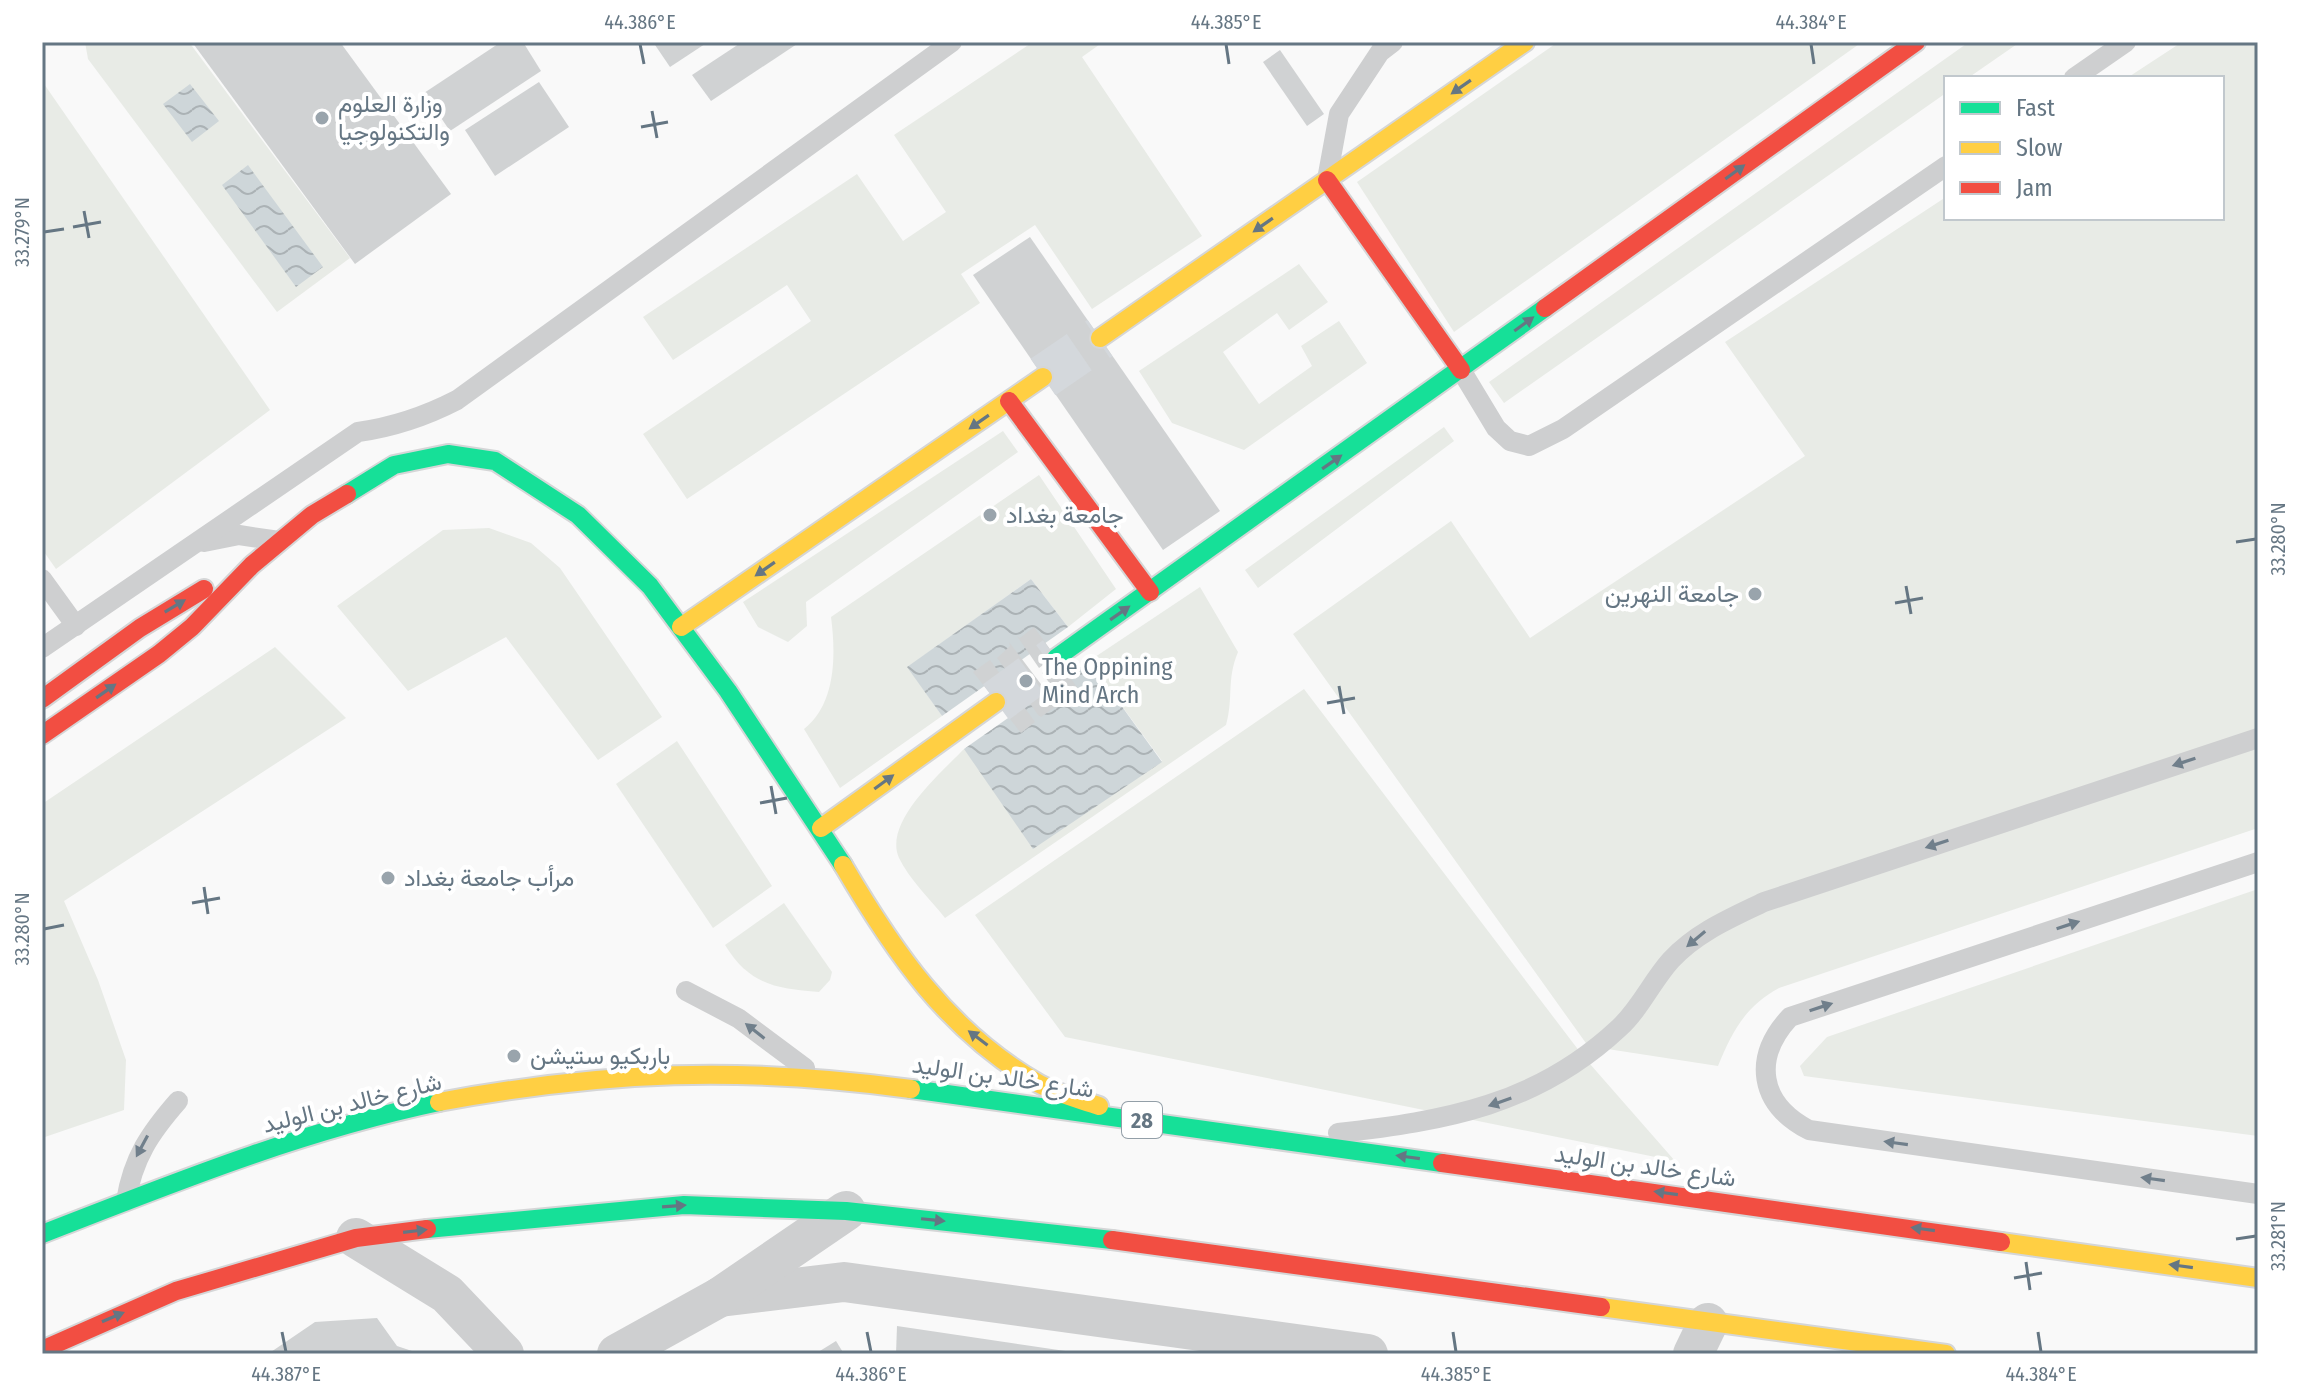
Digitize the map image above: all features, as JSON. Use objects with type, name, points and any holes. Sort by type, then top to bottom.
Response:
[{"type":"street","points":[[1100,338],[1525,42]]},
{"type":"street","points":[[1056,658],[1916,42]]},
{"type":"street","points":[[1327,180],[1461,370]]},
{"type":"street","points":[[681,627],[1043,377]]},
{"type":"street","points":[[1009,401],[1150,592]]},
{"type":"street","points":[[42,735],[159,654],[213,607],[252,565],[312,515],[394,465],[448,454],[495,461],[578,515],[616,549],[681,627],[821,828],[884,936],[920,985],[963,1027],[1037,1083],[1100,1106],[1175,1125]]},
{"type":"street","points":[[42,699],[152,620],[252,565]]},
{"type":"street","points":[[821,828],[996,702]]},
{"type":"street","name":"شارع خالد بن الوليد","points":[[42,1234],[300,1137],[432,1104],[551,1085],[675,1073],[818,1077],[1223,1131],[2258,1278]]},
{"type":"street","points":[[42,1350],[176,1291],[356,1238],[490,1221],[684,1205],[846,1211],[1052,1232],[1700,1339],[1946,1354]]},
{"type":"street","points":[[617,1354],[720,1297],[846,1211]]},
{"type":"street","points":[[356,1238],[447,1294],[504,1354]]},
{"type":"street","points":[[720,1297],[844,1282],[1368,1354]]},
{"type":"lane","points":[[390,428],[426,416],[476,387],[952,42]]},
{"type":"lane","points":[[1327,180],[1339,114],[1380,52],[1393,42]]},
{"type":"lane","points":[[2077,76],[2126,42]]},
{"type":"lane","points":[[1461,370],[1496,428],[1510,441],[1529,446],[1574,422],[1944,167]]},
{"type":"lane","points":[[42,648],[358,432],[407,425],[424,429],[438,439],[448,454]]},
{"type":"lane","points":[[181,552],[199,543],[239,535],[279,541]]},
{"type":"lane","points":[[42,579],[76,626]]},
{"type":"lane","points":[[1223,1131],[1337,1133],[1423,1123],[1500,1103],[1553,1079],[1601,1045],[1623,1025],[1671,960],[1718,924],[1764,902],[2258,738]]},
{"type":"lane","points":[[2258,862],[1790,1017],[1774,1034],[1766,1056],[1773,1101],[1789,1120],[1809,1130],[2258,1194]]},
{"type":"lane","points":[[686,991],[738,1018],[818,1077]]},
{"type":"lane","points":[[126,1201],[137,1155],[148,1135],[178,1101]]},
{"type":"shaded area","points":[[85,42],[189,42],[350,258],[277,312],[88,59]]},
{"type":"shaded area","points":[[1033,42],[1103,42],[1082,57],[1202,236],[1092,309],[1035,225],[961,274],[980,303],[687,499],[643,434],[811,321],[787,285],[673,360],[643,317],[857,174],[903,241],[946,212],[894,135]]},
{"type":"shaded area","points":[[1558,42],[1862,42],[1454,332],[1357,182]]},
{"type":"shaded area","points":[[1969,42],[2020,42],[1971,76],[1944,76],[1944,94],[1504,403],[1489,382]]},
{"type":"shaded area","name":"جامعة النهرين","points":[[2182,42],[2254,42],[2258,48],[2258,828],[1779,988],[1757,1003],[1741,1021],[1718,1066],[1588,1046],[1293,634],[1451,521],[1530,638],[1805,456],[1725,342],[1944,198],[1944,220],[2224,220],[2224,76],[2130,76]]},
{"type":"shaded area","points":[[42,81],[270,410],[56,569],[42,549]]},
{"type":"shaded area","points":[[1299,264],[1328,302],[1289,330],[1277,313],[1223,352],[1259,404],[1312,366],[1301,346],[1339,321],[1367,363],[1244,450],[1172,423],[1139,371]]},
{"type":"shaded area","points":[[1444,427],[1454,441],[1258,588],[1245,570]]},
{"type":"shaded area","points":[[1003,431],[1018,452],[806,602],[807,626],[788,642],[758,627],[743,602]]},
{"type":"shaded area","points":[[1039,475],[1116,589],[1068,627],[1031,579],[908,667],[942,716],[840,788],[804,729],[815,719],[828,693],[833,663],[831,617]]},
{"type":"shaded area","points":[[489,528],[531,543],[560,568],[662,717],[598,760],[506,637],[408,691],[337,606],[443,530]]},
{"type":"shaded area","points":[[1200,587],[1238,652],[1232,672],[1226,725],[945,918],[899,858],[896,844],[899,829],[917,799],[964,749],[1162,761],[1089,661]]},
{"type":"shaded area","points":[[275,647],[346,718],[64,901],[98,980],[126,1060],[124,1110],[42,1138],[42,804]]},
{"type":"shaded area","points":[[1304,689],[1583,1056],[1675,1161],[1065,1037],[975,915]]},
{"type":"shaded area","points":[[677,741],[772,886],[713,928],[616,784]]},
{"type":"shaded area","points":[[2258,889],[2258,1136],[1804,1076],[1800,1066],[1827,1037]]},
{"type":"shaded area","points":[[784,903],[832,972],[830,980],[819,992],[789,989],[764,982],[744,968],[725,945]]},
{"type":"water","points":[[190,84],[219,121],[192,142],[163,104]]},
{"type":"water","points":[[248,165],[323,267],[296,287],[222,185]]},
{"type":"water","points":[[1031,579],[1068,627],[942,716],[907,667]]},
{"type":"water","points":[[1089,661],[1162,762],[1033,849],[964,749]]},
{"type":"building","name":"وزارة العلوم والتكنولوجيا","points":[[192,42],[340,42],[451,194],[355,264]]},
{"type":"building","points":[[501,42],[523,42],[541,71],[450,131],[424,93]]},
{"type":"building","points":[[653,42],[708,42],[670,67]]},
{"type":"building","points":[[742,42],[800,42],[711,101],[692,75]]},
{"type":"building","points":[[1280,50],[1324,114],[1307,126],[1263,62]]},
{"type":"building","points":[[539,82],[569,127],[495,176],[465,130]]},
{"type":"building","points":[[1030,237],[1220,511],[1163,550],[973,275]]},
{"type":"building","points":[[1034,627],[1055,656],[1039,668],[1017,636],[1020,638]]},
{"type":"building","points":[[1009,642],[1056,704],[1057,709],[1055,707],[1041,717],[1038,715],[1020,689],[1035,678],[1031,674],[1017,685],[997,658],[1010,646]]},
{"type":"building","points":[[990,660],[1035,722],[1021,733],[973,672]]},
{"type":"building","points":[[1058,661],[1079,690],[1063,701],[1042,673]]},
{"type":"building","points":[[377,1318],[397,1346],[421,1354],[268,1354],[315,1322]]},
{"type":"building","points":[[897,1326],[1072,1352],[1072,1354],[896,1354]]},
{"type":"building","points":[[836,1341],[844,1354],[815,1354]]},
{"type":"tunnel","points":[[1043,377],[1100,338]]},
{"type":"tunnel","points":[[996,702],[1056,658]]},
{"type":"traffic: fast","points":[[1056,658],[1545,308]]},
{"type":"traffic: fast","points":[[347,494],[394,465],[448,454],[495,461],[578,515],[650,586],[728,691],[843,865]]},
{"type":"traffic: fast","points":[[911,1089],[1442,1163]]},
{"type":"traffic: fast","points":[[42,1234],[287,1143],[439,1102]]},
{"type":"traffic: fast","points":[[427,1229],[684,1205],[846,1211],[1112,1240]]},
{"type":"traffic: slow","points":[[1100,338],[1525,42]]},
{"type":"traffic: slow","points":[[681,627],[1043,377]]},
{"type":"traffic: slow","points":[[821,828],[996,702]]},
{"type":"traffic: slow","points":[[843,865],[882,928],[925,987],[975,1038],[1043,1086],[1099,1106]]},
{"type":"traffic: slow","points":[[439,1102],[559,1084],[674,1075],[789,1077],[911,1089]]},
{"type":"traffic: slow","points":[[2001,1242],[2258,1278]]},
{"type":"traffic: slow","points":[[1601,1307],[1946,1354]]},
{"type":"traffic: jam","points":[[1545,308],[1916,42]]},
{"type":"traffic: jam","points":[[1327,180],[1461,370]]},
{"type":"traffic: jam","points":[[1009,401],[1150,592]]},
{"type":"traffic: jam","points":[[42,735],[159,654],[192,627],[252,565],[312,515],[347,494]]},
{"type":"traffic: jam","points":[[42,699],[140,628],[204,589]]},
{"type":"traffic: jam","points":[[1442,1163],[2001,1242]]},
{"type":"traffic: jam","points":[[42,1350],[176,1291],[356,1238],[427,1229]]},
{"type":"traffic: jam","points":[[1112,1240],[1601,1307]]},
{"type":"place","name":"وزارة العلوم والتكنولوجيا","points":[[322,118]]},
{"type":"place","name":"جامعة بغداد","points":[[990,515]]},
{"type":"place","name":"جامعة النهرين","points":[[1755,594]]},
{"type":"place","name":"The Oppining Mind Arch","points":[[1026,681]]},
{"type":"place","name":"مرأب جامعة بغداد","points":[[388,878]]},
{"type":"place","name":"باربكيو ستيشن","points":[[514,1056]]}]
